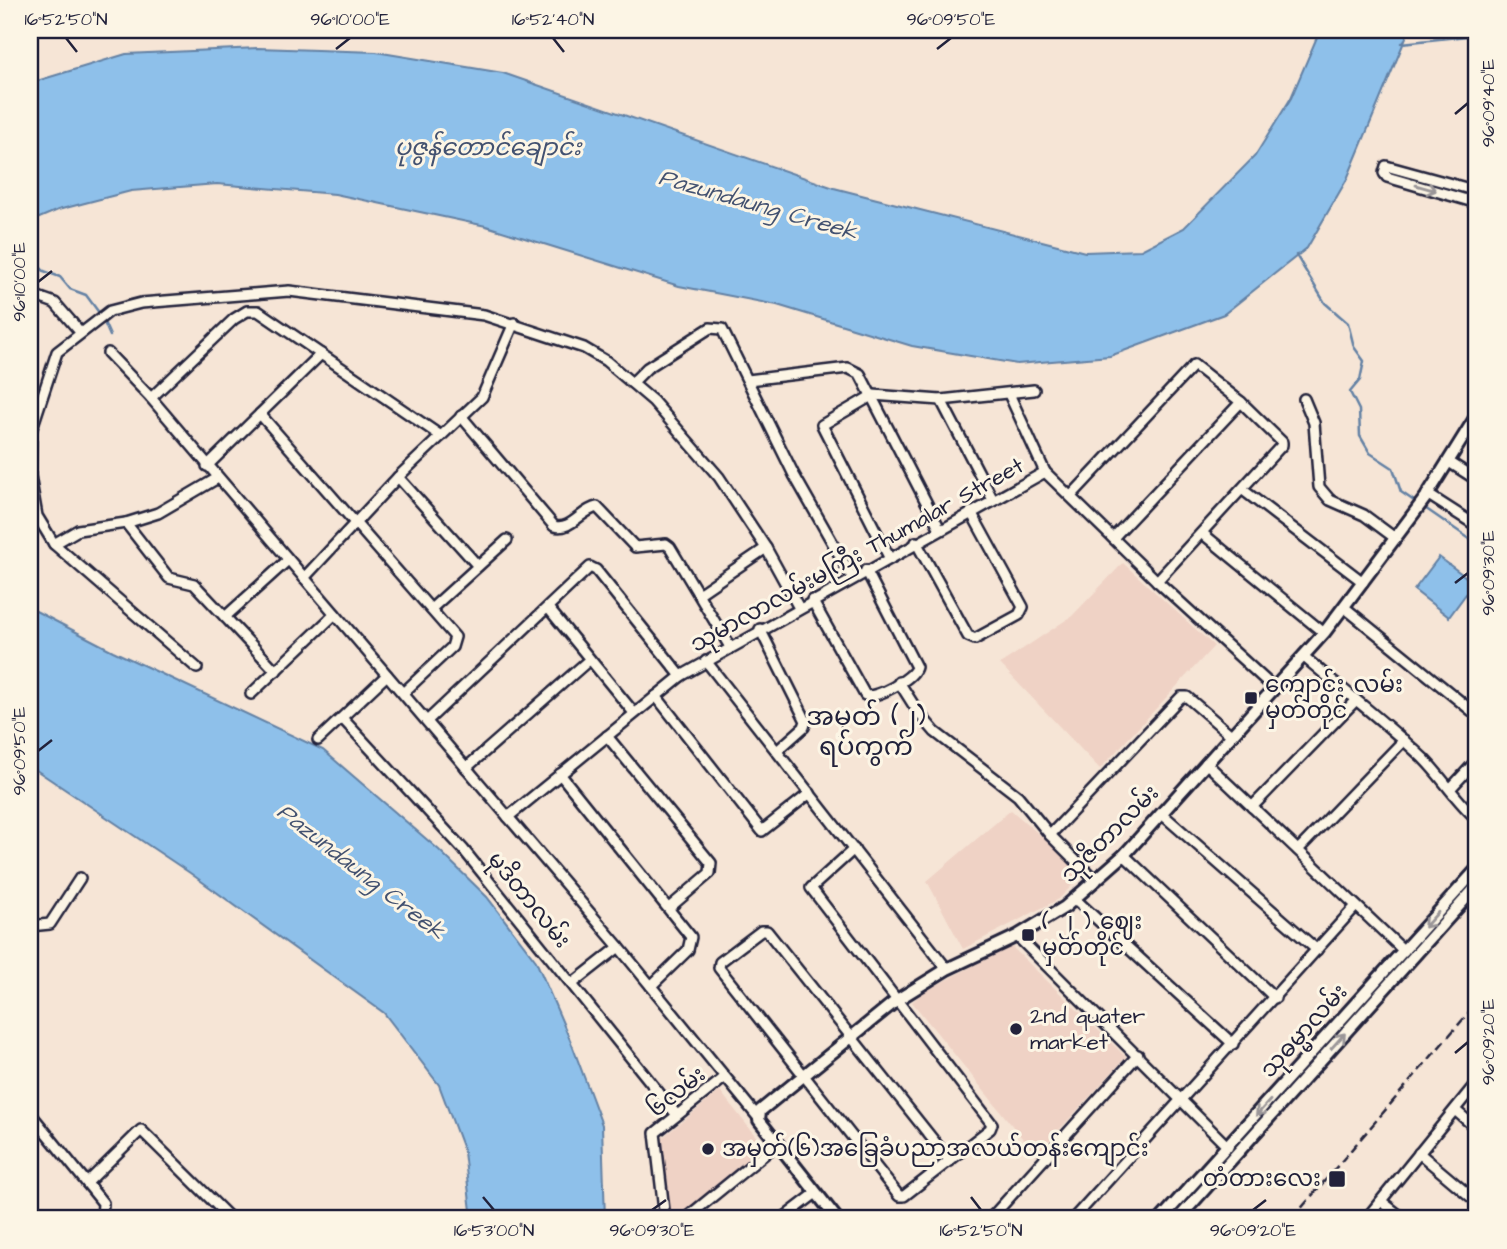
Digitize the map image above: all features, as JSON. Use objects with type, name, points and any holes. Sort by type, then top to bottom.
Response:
[{"type":"main road","points":[[1427,495],[1477,415]]},
{"type":"main road","name":"သုဇိတာလမ်း","points":[[757,1116],[764,1106],[897,1000],[947,969],[1017,936],[1076,900],[1124,855],[1324,633],[1427,495]]},
{"type":"main road","name":"သုဓမ္မာလမ်း","points":[[1161,1219],[1475,875]]},
{"type":"main road","name":"သုဓမ္မာလမ်း","points":[[1178,1219],[1477,886]]},
{"type":"main road","points":[[757,1116],[837,1219]]},
{"type":"street","points":[[1477,191],[1386,166],[1384,173],[1387,177],[1477,203]]},
{"type":"street","points":[[197,668],[54,544],[37,516],[30,476],[31,431],[57,352],[106,314],[141,303],[289,291],[484,315],[584,348],[606,361],[653,401],[719,477],[766,548],[799,608]]},
{"type":"street","points":[[30,295],[54,303],[81,333]]},
{"type":"street","points":[[151,398],[234,319],[247,311],[258,311],[441,436]]},
{"type":"street","points":[[304,578],[398,477],[486,390],[514,323]]},
{"type":"street","points":[[632,383],[647,368],[717,326],[722,329],[794,475],[852,577]]},
{"type":"street","points":[[108,353],[151,398],[216,479],[427,721],[619,947],[757,1116]]},
{"type":"street","points":[[206,467],[321,354]]},
{"type":"street","points":[[1071,496],[1194,365],[1241,402],[1282,445],[1157,581]]},
{"type":"street","points":[[748,380],[848,368],[860,374],[940,529]]},
{"type":"street","points":[[889,557],[822,425],[873,395],[941,400],[1034,390]]},
{"type":"street","points":[[1009,394],[1045,472]]},
{"type":"street","points":[[1304,399],[1314,423],[1316,473],[1325,496],[1364,515],[1395,538]]},
{"type":"street","points":[[941,400],[993,500]]},
{"type":"street","points":[[1113,538],[1241,402]]},
{"type":"street","points":[[260,414],[456,642],[403,693]]},
{"type":"street","points":[[461,416],[554,526],[566,526],[590,508],[597,507],[635,547],[670,547],[730,647]]},
{"type":"street","points":[[1449,462],[1477,480]]},
{"type":"street","name":"သုမာလာလမ်းမကြီး Thumalar Street","points":[[508,817],[681,676],[852,577],[1045,472],[1157,581],[1274,688]]},
{"type":"street","points":[[398,477],[478,566]]},
{"type":"street","points":[[54,544],[78,530],[126,523],[158,513],[216,479]]},
{"type":"street","points":[[1243,490],[1363,582]]},
{"type":"street","points":[[1427,495],[1477,526]]},
{"type":"street","points":[[916,542],[971,640],[1019,615],[1023,607],[971,512]]},
{"type":"street","points":[[126,523],[169,578],[194,584],[276,671]]},
{"type":"street","points":[[1202,533],[1324,633]]},
{"type":"street","points":[[430,609],[508,540]]},
{"type":"street","points":[[700,593],[766,548]]},
{"type":"street","points":[[225,617],[288,560]]},
{"type":"street","points":[[427,721],[590,568],[596,570],[681,676]]},
{"type":"street","points":[[812,600],[869,698],[899,682],[916,671],[916,667],[866,570]]},
{"type":"street","points":[[1344,607],[1477,715]]},
{"type":"street","points":[[548,609],[634,713]]},
{"type":"street","points":[[251,694],[335,614]]},
{"type":"street","points":[[760,629],[806,721],[804,727],[777,751]]},
{"type":"street","points":[[1303,656],[1404,740],[1450,789],[1459,803],[1477,819]]},
{"type":"street","points":[[466,768],[589,660]]},
{"type":"street","points":[[706,661],[947,969]]},
{"type":"street","points":[[318,740],[387,675]]},
{"type":"street","points":[[899,682],[918,712],[935,732],[1018,796],[1050,835],[1096,881]]},
{"type":"street","points":[[656,696],[762,831],[810,793]]},
{"type":"street","points":[[1050,835],[1181,697],[1186,697],[1231,735]]},
{"type":"street","points":[[1252,807],[1356,700]]},
{"type":"street","name":"မုဒိတာလမ်း","points":[[342,718],[463,849],[676,1114]]},
{"type":"street","points":[[607,736],[711,863],[710,873],[669,908]]},
{"type":"street","points":[[1298,850],[1404,740]]},
{"type":"street","points":[[1450,789],[1477,760]]},
{"type":"street","points":[[1206,763],[1404,951]]},
{"type":"street","points":[[560,774],[669,908],[692,942],[651,986]]},
{"type":"street","points":[[1162,814],[1317,950]]},
{"type":"street","points":[[854,849],[811,888],[992,1124],[950,1161],[904,1196],[899,1196],[718,965],[761,931],[768,931],[950,1161]]},
{"type":"street","points":[[1124,855],[1275,998]]},
{"type":"street","points":[[30,926],[50,924],[80,878]]},
{"type":"street","points":[[1076,900],[1233,1044]]},
{"type":"street","points":[[1073,1219],[1356,906]]},
{"type":"street","points":[[1017,936],[1228,1147]]},
{"type":"street","points":[[572,984],[619,947]]},
{"type":"street","points":[[990,1219],[1138,1055]]},
{"type":"street","name":"၆လမ်း","points":[[665,1219],[654,1137],[676,1114],[724,1078]]},
{"type":"street","points":[[1366,1219],[1477,1082]]},
{"type":"street","points":[[1455,1110],[1477,1129]]},
{"type":"street","points":[[30,1113],[103,1203],[102,1219]]},
{"type":"street","points":[[87,1183],[141,1130],[231,1219]]},
{"type":"street","points":[[685,1219],[777,1144]]},
{"type":"street","points":[[1419,1153],[1477,1202]]},
{"type":"street","points":[[782,1219],[816,1193]]},
{"type":"street","points":[[1381,1200],[1404,1219]]},
{"type":"shaded area","points":[[1123,563],[1214,646],[1100,769],[1000,664],[1072,616]]},
{"type":"shaded area","points":[[1011,810],[1084,873],[1059,899],[963,949],[927,881]]},
{"type":"shaded area","name":"2nd quater market","points":[[1011,946],[1126,1057],[1036,1155],[912,1002],[925,991]]},
{"type":"shaded area","points":[[720,1091],[765,1148],[674,1219],[668,1219],[657,1142]]},
{"type":"water","name":"ပုဇွန်တောင်ချောင်း","points":[[1320,30],[1409,30],[1347,179],[1307,248],[1224,314],[1110,356],[1017,364],[912,346],[777,305],[679,286],[486,226],[335,194],[217,184],[131,191],[58,210],[30,222],[30,83],[126,54],[258,48],[376,52],[503,73],[834,188],[1085,252],[1141,250],[1184,228],[1255,156],[1291,98]]},
{"type":"water","points":[[1439,557],[1474,583],[1449,617],[1414,590]]},
{"type":"water","name":"Pazundaung Creek","points":[[30,608],[113,651],[323,750],[439,850],[487,897],[536,961],[571,1042],[602,1125],[605,1219],[469,1219],[471,1211],[464,1152],[439,1085],[384,1013],[190,873],[30,766]]},
{"type":"waterway","points":[[1402,43],[1467,36],[1477,31]]},
{"type":"waterway","points":[[1296,255],[1325,303],[1348,323],[1354,347],[1364,361],[1360,380],[1350,392],[1359,410],[1360,436],[1370,453],[1393,468],[1401,492],[1417,503]]},
{"type":"waterway","points":[[30,258],[44,271],[60,277],[70,289],[86,295],[100,314]]},
{"type":"waterway","points":[[103,320],[110,336]]},
{"type":"waterway","points":[[1422,506],[1477,544]]},
{"type":"railway","points":[[1292,1219],[1477,1003]]},
{"type":"place","name":"ကျောင်း လမ်း မှတ်တိုင်","points":[[1251,698]]},
{"type":"place","name":"( ၂ ) ဈေး မှတ်တိုင်","points":[[1028,935]]},
{"type":"place","name":"2nd quater market","points":[[1016,1029]]},
{"type":"place","name":"အမှတ်(၆)အခြေခံပညာအလယ်တန်းကျောင်း","points":[[708,1149]]},
{"type":"place","name":"တံတားလေး","points":[[1337,1179]]},
{"type":"district","name":"အမှတ် (၂) ရပ်ကွက်","points":[[866,732]]}]
